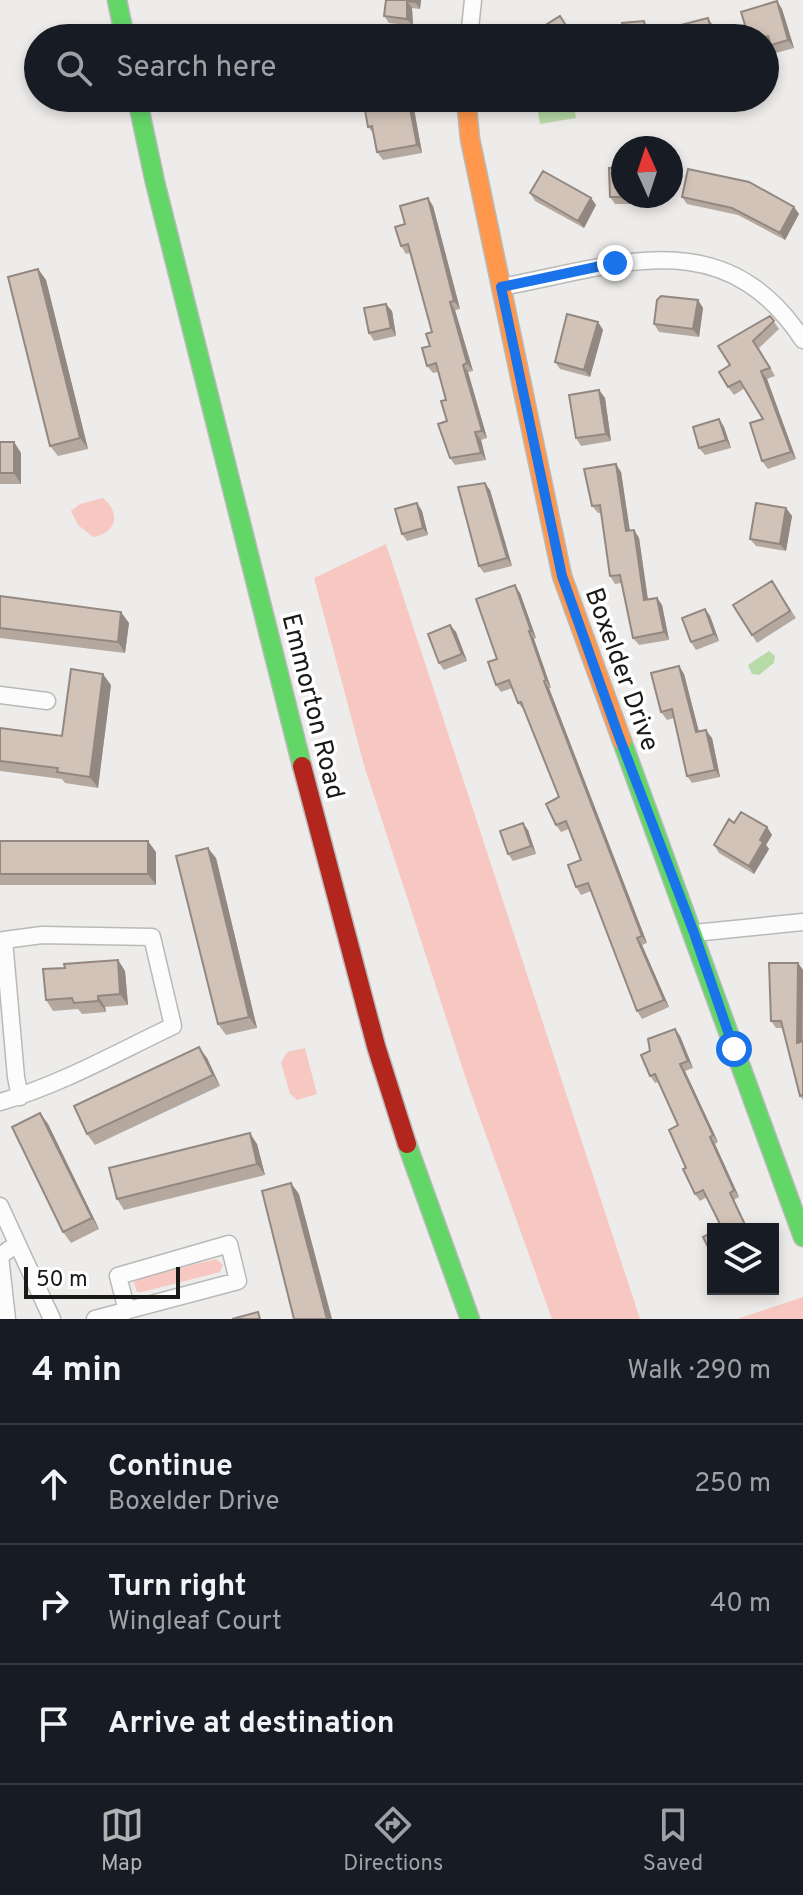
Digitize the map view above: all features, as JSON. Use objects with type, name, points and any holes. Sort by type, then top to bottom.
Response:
[{"type":"main road","points":[[117,0],[122,24]]},
{"type":"main road","name":"Emmorton Road","points":[[140,112],[162,212],[339,912],[376,1046],[412,1159],[470,1319]]},
{"type":"main road","name":"Boxelder Drive","points":[[467,112],[470,139],[562,576],[803,1237]]},
{"type":"street","points":[[470,24],[473,0]]},
{"type":"street","points":[[501,287],[615,263],[655,259],[695,262],[728,271],[758,289],[788,316],[803,340]]},
{"type":"street","points":[[0,695],[47,701]]},
{"type":"street","points":[[694,933],[803,922]]},
{"type":"street","points":[[0,1102],[20,1097],[173,1026],[152,937],[42,935],[4,940],[20,1097]]},
{"type":"street","points":[[0,1206],[52,1319]]},
{"type":"street","points":[[7,1319],[0,1256],[17,1244]]},
{"type":"street","points":[[95,1319],[127,1311],[238,1281],[229,1244],[118,1276],[127,1311]]},
{"type":"shaded area","points":[[538,112],[575,112],[576,118],[540,124]]},
{"type":"shaded area","points":[[103,498],[112,509],[114,521],[108,531],[93,537],[78,525],[71,511],[80,504]]},
{"type":"shaded area","points":[[386,544],[640,1319],[552,1319],[467,1082],[364,765],[314,578]]},
{"type":"shaded area","points":[[769,651],[775,656],[774,663],[759,675],[752,674],[748,665]]},
{"type":"shaded area","points":[[305,1048],[317,1094],[297,1100],[290,1094],[281,1063],[287,1052]]},
{"type":"shaded area","points":[[216,1259],[223,1265],[220,1272],[137,1292],[134,1283],[139,1278]]},
{"type":"shaded area","points":[[803,1297],[803,1319],[737,1319]]},
{"type":"building","points":[[386,0],[415,0],[415,2],[407,1],[407,19],[384,16]]},
{"type":"building","points":[[777,1],[788,40],[779,43],[779,24],[745,24],[741,12]]},
{"type":"building","points":[[560,16],[565,24],[547,24]]},
{"type":"building","points":[[708,18],[710,24],[685,24]]},
{"type":"building","points":[[644,21],[644,24],[622,23]]},
{"type":"building","points":[[365,112],[411,112],[417,145],[377,152],[372,126],[368,127]]},
{"type":"building","points":[[609,168],[611,168],[611,197]]},
{"type":"building","points":[[688,169],[749,182],[794,207],[780,233],[732,208],[683,197]]},
{"type":"building","points":[[543,171],[591,198],[578,221],[530,193]]},
{"type":"building","points":[[428,198],[454,301],[450,302],[467,363],[463,365],[482,431],[475,432],[481,453],[450,458],[438,424],[447,421],[441,401],[446,400],[436,363],[427,366],[422,348],[430,346],[426,334],[432,332],[408,244],[401,246],[395,227],[405,224],[400,206]]},
{"type":"building","points":[[38,269],[80,438],[50,446],[8,277]]},
{"type":"building","points":[[661,296],[698,300],[693,329],[654,324],[657,300]]},
{"type":"building","points":[[386,304],[391,328],[369,333],[364,308]]},
{"type":"building","points":[[567,314],[598,322],[584,370],[555,362]]},
{"type":"building","points":[[770,316],[774,321],[753,341],[770,368],[761,371],[791,452],[762,461],[750,423],[763,419],[740,381],[728,387],[719,372],[730,365],[718,346]]},
{"type":"building","points":[[599,390],[606,434],[576,438],[569,395]]},
{"type":"building","points":[[719,419],[726,440],[699,448],[693,427]]},
{"type":"building","points":[[0,442],[14,442],[14,473],[0,473]]},
{"type":"building","points":[[616,464],[626,531],[634,530],[644,600],[657,598],[664,632],[633,638],[620,575],[610,576],[600,505],[592,506],[584,469]]},
{"type":"building","points":[[485,483],[507,558],[479,566],[458,487]]},
{"type":"building","points":[[417,503],[423,528],[402,534],[395,509]]},
{"type":"building","points":[[756,503],[786,508],[780,544],[750,539]]},
{"type":"building","points":[[772,581],[790,611],[752,635],[733,605]]},
{"type":"building","points":[[515,585],[544,681],[642,936],[637,938],[664,1000],[637,1011],[588,883],[576,887],[568,865],[581,860],[566,821],[556,825],[546,804],[559,797],[521,702],[518,703],[509,680],[496,685],[488,662],[497,659],[476,599]]},
{"type":"building","points":[[0,596],[121,612],[118,642],[0,628]]},
{"type":"building","points":[[705,609],[714,634],[691,642],[682,618]]},
{"type":"building","points":[[450,625],[462,654],[439,663],[428,634]]},
{"type":"building","points":[[679,666],[696,732],[706,730],[715,770],[687,776],[672,709],[661,712],[651,673]]},
{"type":"building","points":[[71,669],[103,674],[90,777],[57,772],[58,768],[0,761],[0,728],[62,736]]},
{"type":"building","points":[[741,812],[767,827],[760,840],[763,842],[749,866],[714,845],[729,819],[734,823]]},
{"type":"building","points":[[523,823],[531,846],[508,854],[500,831]]},
{"type":"building","points":[[0,841],[148,841],[148,874],[0,874]]},
{"type":"building","points":[[208,848],[249,1017],[218,1024],[176,856]]},
{"type":"building","points":[[118,960],[120,994],[98,996],[98,1001],[74,1003],[72,998],[46,1000],[43,969],[65,968],[64,964]]},
{"type":"building","points":[[769,963],[798,963],[797,1043],[803,1041],[803,1095],[800,1096],[781,1021],[771,1021]]},
{"type":"building","points":[[675,1029],[688,1061],[680,1064],[713,1135],[710,1137],[734,1190],[730,1193],[744,1223],[720,1223],[703,1190],[695,1194],[669,1130],[678,1125],[655,1074],[650,1076],[641,1055],[650,1051],[648,1039]]},
{"type":"building","points":[[199,1047],[213,1075],[87,1134],[74,1106]]},
{"type":"building","points":[[40,1113],[92,1218],[63,1232],[12,1127]]},
{"type":"building","points":[[250,1133],[257,1164],[117,1199],[109,1168]]},
{"type":"building","points":[[291,1183],[327,1319],[294,1319],[262,1191]]},
{"type":"building","points":[[258,1312],[260,1319],[232,1319]]},
{"type":"traffic: fast","points":[[117,0],[122,24]]},
{"type":"traffic: fast","points":[[140,112],[302,766]]},
{"type":"traffic: fast","points":[[622,741],[803,1237]]},
{"type":"traffic: fast","points":[[407,1144],[470,1319]]},
{"type":"traffic: slow","points":[[467,112],[470,139],[562,576],[622,741]]},
{"type":"traffic: jam","points":[[302,766],[376,1046],[407,1144]]},
{"type":"route","points":[[615,263],[501,287],[562,576],[734,1049]]}]
